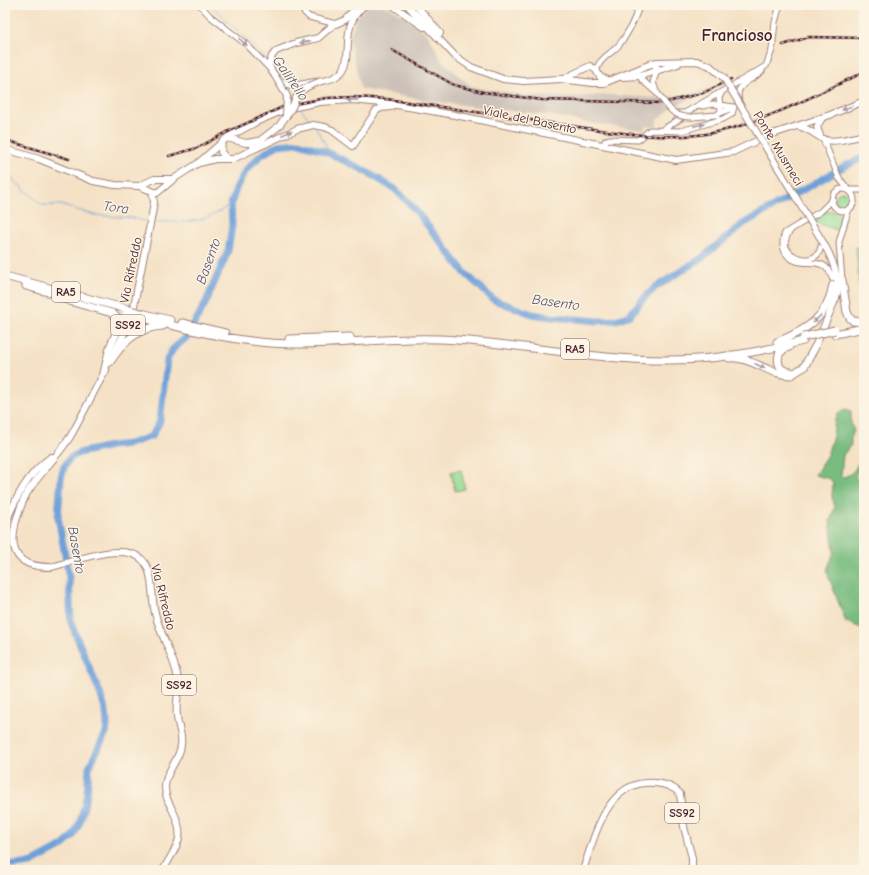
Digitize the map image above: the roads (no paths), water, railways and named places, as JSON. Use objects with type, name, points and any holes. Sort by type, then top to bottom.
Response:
[{"type":"highway","name":"RA5","points":[[5,276],[140,315]]},
{"type":"highway","name":"RA5","points":[[5,280],[212,333],[301,341],[439,339],[621,357],[669,360],[708,358],[745,359],[780,374],[791,375],[798,372]]},
{"type":"highway","name":"RA5","points":[[836,281],[848,316],[853,321],[864,322]]},
{"type":"highway","name":"RA5","points":[[777,342],[800,332],[818,318],[830,300],[836,281]]},
{"type":"highway","points":[[52,293],[69,301],[107,311],[116,316],[118,326],[110,347],[104,373]]},
{"type":"highway","name":"RA5","points":[[835,332],[864,322]]},
{"type":"highway","points":[[110,362],[121,346],[136,334],[156,326],[175,324]]},
{"type":"highway","name":"RA5","points":[[346,340],[389,336],[463,337],[622,354],[666,356],[736,351],[777,342],[804,339],[835,332],[864,328]]},
{"type":"highway","name":"RA5","points":[[798,372],[789,372],[782,369],[778,365],[779,354],[804,339]]},
{"type":"highway","name":"RA5","points":[[708,358],[795,344]]},
{"type":"highway","points":[[798,372],[804,367],[815,347]]},
{"type":"main road","points":[[356,8],[345,20],[336,24],[318,38],[282,48],[272,56],[269,65],[271,70],[283,82],[292,85],[332,80],[342,73],[347,62],[347,37],[350,26],[357,13],[365,5]]},
{"type":"main road","points":[[392,5],[420,23],[448,55],[469,65],[511,80],[532,81],[561,79],[604,83],[648,64],[667,61],[697,61],[710,67]]},
{"type":"main road","points":[[407,5],[423,20],[450,52],[469,65]]},
{"type":"main road","points":[[416,5],[469,65]]},
{"type":"main road","points":[[561,79],[575,75],[585,67],[592,67],[602,79],[640,76],[669,66],[683,64],[698,64],[710,67]]},
{"type":"main road","points":[[585,67],[581,75],[588,82]]},
{"type":"main road","name":"Ponte Musmeci","points":[[710,67],[724,78],[822,245]]},
{"type":"main road","name":"Ponte Musmeci","points":[[710,67],[722,81],[822,245]]},
{"type":"main road","points":[[588,82],[596,80],[597,72]]},
{"type":"main road","points":[[276,76],[286,96],[287,108],[284,119]]},
{"type":"main road","points":[[247,151],[279,126],[299,92],[306,87],[319,82]]},
{"type":"main road","name":"Viale del Basento","points":[[175,178],[197,164],[227,138],[256,122],[286,110],[311,103],[340,100],[371,101],[455,115],[667,159],[688,159],[733,152],[767,136],[822,118],[864,101]]},
{"type":"main road","points":[[371,101],[378,105],[378,109]]},
{"type":"main road","points":[[247,151],[297,129],[312,125],[326,127],[353,146],[378,109],[384,107],[405,107]]},
{"type":"main road","points":[[821,137],[817,126],[822,118]]},
{"type":"main road","points":[[796,126],[807,129],[821,137],[836,140],[864,135]]},
{"type":"main road","points":[[227,138],[246,143],[261,140]]},
{"type":"main road","points":[[222,142],[221,152],[226,158]]},
{"type":"main road","points":[[5,149],[39,159],[93,181],[115,185],[139,186],[151,191],[161,190],[175,178]]},
{"type":"main road","name":"Viale del Basento","points":[[197,164],[215,159],[233,159],[247,151]]},
{"type":"main road","points":[[139,186],[154,179],[160,180],[175,178]]},
{"type":"main road","points":[[160,180],[163,184],[161,190]]},
{"type":"main road","points":[[151,181],[151,191]]},
{"type":"main road","name":"SS92","points":[[154,202],[161,190]]},
{"type":"main road","name":"SS92","points":[[151,191],[154,202]]},
{"type":"main road","name":"Via Rifreddo","points":[[110,362],[130,319],[150,228],[154,202]]},
{"type":"main road","points":[[815,347],[831,309],[836,281],[834,269],[822,245]]},
{"type":"main road","name":"SS92","points":[[104,373],[110,362]]},
{"type":"main road","name":"Via Rifreddo","points":[[104,373],[75,427],[24,500],[18,514],[13,541],[16,554],[25,562],[35,566],[51,568],[119,551],[131,553],[143,560],[148,568],[153,605],[159,630],[176,670],[179,685],[176,715],[182,744],[167,774],[165,788],[168,801],[179,823],[180,833],[178,842],[163,870]]},
{"type":"main road","points":[[5,524],[25,483],[41,464],[54,456]]},
{"type":"main road","name":"SS92","points":[[583,870],[599,823],[605,812],[624,791],[639,784],[650,783],[670,787],[676,790],[681,797],[684,827],[692,858],[692,870]]},
{"type":"street","points":[[200,5],[210,16],[253,52],[271,70]]},
{"type":"street","points":[[297,5],[309,17],[336,24]]},
{"type":"street","points":[[597,72],[598,65],[619,45],[627,34],[640,5]]},
{"type":"street","points":[[739,102],[737,94],[740,87],[760,73],[766,66],[772,50],[775,22],[780,5]]},
{"type":"street","points":[[585,67],[603,59]]},
{"type":"street","points":[[658,94],[652,84],[658,70],[656,65],[648,64],[640,71],[640,76],[672,111],[681,117],[719,114],[734,108]]},
{"type":"street","points":[[672,111],[678,114],[683,114],[766,66]]},
{"type":"street","points":[[719,114],[722,104],[720,95],[724,89]]},
{"type":"street","points":[[661,130],[702,106],[718,93]]},
{"type":"street","points":[[702,106],[722,104],[734,108]]},
{"type":"street","points":[[714,105],[719,108],[719,114]]},
{"type":"street","points":[[604,145],[605,141],[609,139],[636,141],[641,139],[649,130],[671,132],[726,118],[732,114],[734,108]]},
{"type":"street","points":[[679,120],[679,126],[687,128]]},
{"type":"street","points":[[821,137],[839,178],[849,189],[854,200]]},
{"type":"street","points":[[828,153],[832,143],[836,140]]},
{"type":"street","points":[[836,281],[828,269],[821,264],[798,261],[788,256],[783,248],[783,239],[785,233],[821,211],[833,199],[838,190],[839,178]]},
{"type":"street","points":[[838,190],[849,189],[864,191]]},
{"type":"street","points":[[836,281],[839,242],[849,208],[854,200],[864,191]]},
{"type":"street","points":[[833,199],[832,204],[843,216],[845,223]]},
{"type":"street","points":[[821,211],[845,211],[849,208]]},
{"type":"street","points":[[793,228],[786,240],[786,245],[789,252],[801,258],[814,256],[819,252],[822,245]]},
{"type":"waterway","name":"Gallitello","points":[[211,5],[268,61]]},
{"type":"waterway","name":"Gallitello","points":[[273,66],[282,78]]},
{"type":"waterway","name":"Gallitello","points":[[288,87],[293,96]]},
{"type":"waterway","name":"Gallitello","points":[[300,108],[312,122]]},
{"type":"waterway","name":"Gallitello","points":[[316,128],[326,145],[328,153]]},
{"type":"waterway","name":"Basento","points":[[5,864],[16,865],[31,863],[61,847],[73,836],[80,822],[87,794],[89,767],[106,733],[106,712],[100,693],[71,623],[69,578],[58,517],[61,478],[64,467],[70,458],[79,453],[111,446],[129,444],[152,436],[160,421],[167,360],[173,349],[187,337],[206,302],[228,251],[232,226],[231,204],[237,186],[246,170],[260,156],[278,145],[299,143],[322,150],[360,168],[395,189],[412,206],[465,273],[494,300],[532,314],[598,321],[616,320],[630,315],[641,301],[656,287],[702,258],[743,224],[845,166],[864,157]]},
{"type":"waterway","name":"Tora","points":[[5,175],[11,178],[42,205],[61,205],[94,215],[133,218],[147,222]]},
{"type":"waterway","name":"Tora","points":[[153,222],[194,221],[211,216],[231,204]]},
{"type":"railway","points":[[783,45],[809,37],[864,38]]},
{"type":"railway","points":[[392,50],[454,85],[483,92],[542,100],[663,103],[703,93],[731,79]]},
{"type":"railway","points":[[169,156],[197,148],[227,132],[285,106],[326,98],[355,97],[387,99],[616,132],[654,136],[712,133],[751,122],[790,107],[864,72]]},
{"type":"railway","points":[[5,140],[69,159]]},
{"type":"district","name":"Francioso","points":[[737,35]]}]
